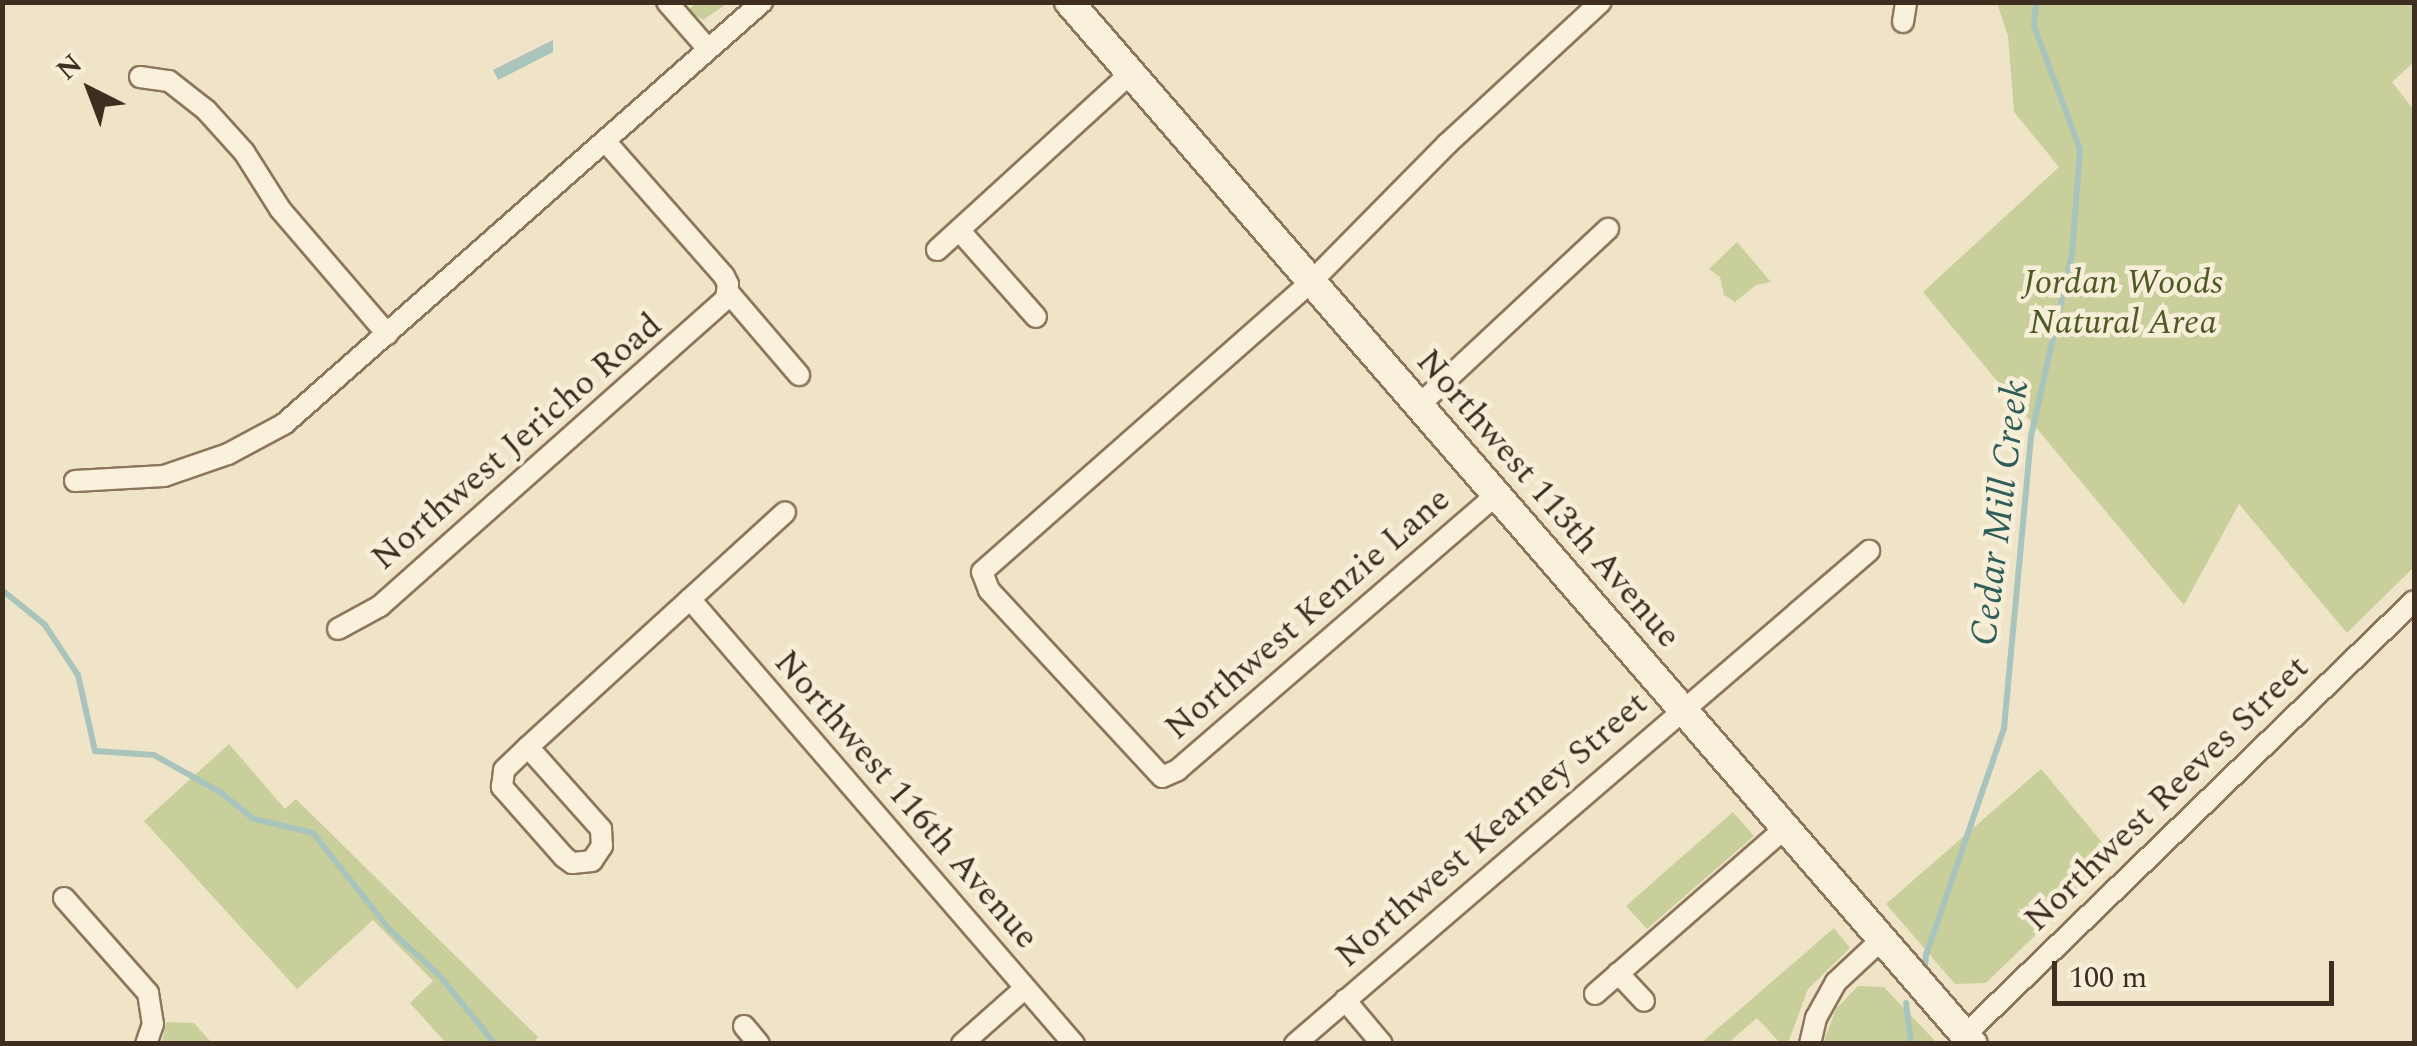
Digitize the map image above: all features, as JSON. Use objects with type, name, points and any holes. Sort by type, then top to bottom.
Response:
[{"type":"street","points":[[667,2],[708,49]]},
{"type":"street","points":[[75,481],[164,476],[260,440],[284,424],[762,2]]},
{"type":"street","name":"Northwest 113th Avenue","points":[[1069,2],[1969,1039]]},
{"type":"street","points":[[1312,280],[1461,131],[1601,2]]},
{"type":"street","points":[[937,250],[1130,74]]},
{"type":"street","points":[[140,77],[169,81],[206,110],[244,152],[280,209],[387,334]]},
{"type":"street","points":[[606,141],[724,276],[729,293],[799,375]]},
{"type":"street","points":[[1418,406],[1608,229]]},
{"type":"street","points":[[959,230],[1036,317]]},
{"type":"street","name":"Northwest Kenzie Lane","points":[[1312,280],[982,572],[989,590],[1162,777],[1178,770],[1495,496]]},
{"type":"street","name":"Northwest Jericho Road","points":[[338,629],[380,606],[720,308],[729,293]]},
{"type":"street","points":[[528,747],[600,829],[599,854],[582,864],[564,857],[502,787],[504,770],[528,747],[785,512]]},
{"type":"street","name":"Northwest Kearney Street","points":[[1295,1044],[1869,550]]},
{"type":"street","name":"Northwest 116th Avenue","points":[[690,599],[1074,1044]]},
{"type":"street","name":"Northwest Reeves Street","points":[[1969,1039],[2414,601]]},
{"type":"street","points":[[1594,994],[1784,830]]},
{"type":"street","points":[[64,898],[148,993],[153,1024],[146,1044]]},
{"type":"street","points":[[1810,1044],[1816,1018],[1836,982],[1880,941]]},
{"type":"street","points":[[1618,973],[1644,1001]]},
{"type":"street","points":[[962,1044],[1025,988]]},
{"type":"street","points":[[1345,1000],[1382,1044]]},
{"type":"street","points":[[744,1026],[759,1044]]},
{"type":"green space","points":[[696,2],[728,3],[703,20],[688,10]]},
{"type":"green space","name":"Jordan Woods Natural Area","points":[[1997,3],[2414,3],[2414,62],[2392,82],[2414,110],[2414,567],[2347,633],[2239,504],[2184,605],[1923,292],[2059,167],[2014,112],[2008,36]]},
{"type":"green space","points":[[1737,242],[1771,282],[1756,285],[1735,302],[1724,295],[1720,277],[1709,269]]},
{"type":"green space","points":[[229,744],[285,809],[296,799],[538,1037],[534,1043],[446,1043],[410,1003],[433,981],[373,920],[297,989],[144,821]]},
{"type":"green space","points":[[2041,769],[2115,858],[1986,983],[1955,984],[1886,904]]},
{"type":"green space","points":[[1733,812],[1754,836],[1647,929],[1626,906]]},
{"type":"green space","points":[[1834,928],[1850,948],[1808,989],[1788,1043],[1780,1043],[1757,1018],[1728,1043],[1701,1043]]},
{"type":"green space","points":[[1858,986],[1884,987],[1937,1043],[1823,1043],[1836,1009]]},
{"type":"green space","points":[[166,1022],[194,1023],[212,1043],[162,1043]]},
{"type":"water","points":[[553,40],[553,52],[498,80],[493,70]]},
{"type":"waterway","name":"Cedar Mill Creek","points":[[1925,968],[1926,955],[2004,728],[2031,436],[2072,254],[2080,149],[2034,26],[2036,2]]},
{"type":"waterway","name":"Cedar Mill Creek","points":[[2,590],[45,625],[78,675],[95,751],[154,755],[220,792],[254,819],[313,833],[390,930],[439,975],[495,1044]]},
{"type":"waterway","name":"Cedar Mill Creek","points":[[1906,1003],[1911,1044]]}]
